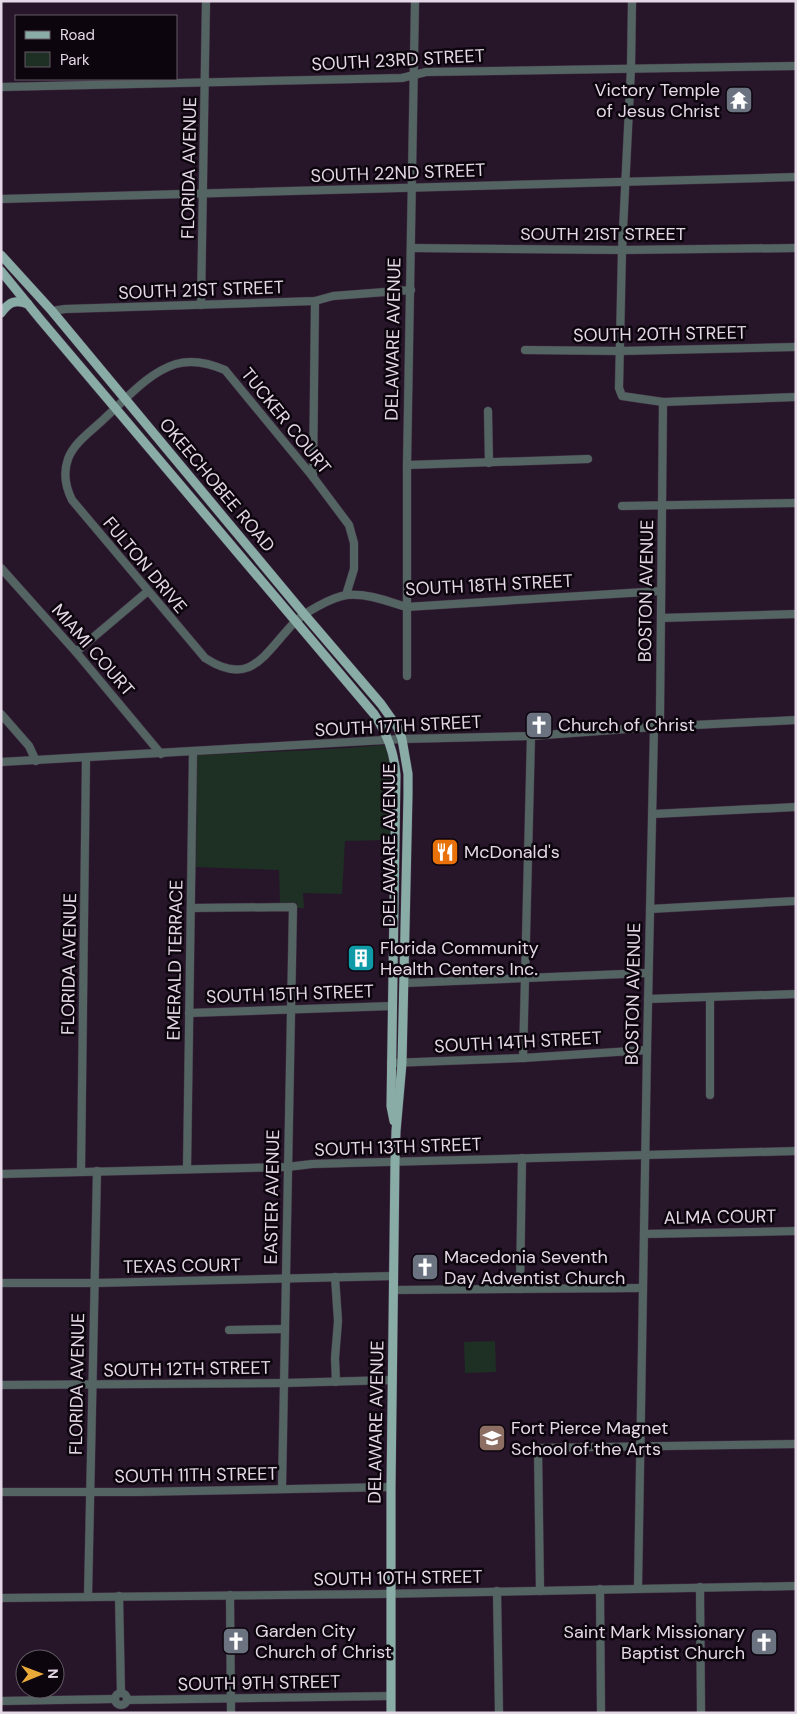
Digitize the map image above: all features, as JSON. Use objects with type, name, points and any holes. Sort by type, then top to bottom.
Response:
[{"type":"main road","name":"OKEECHOBEE ROAD","points":[[1,255],[52,312],[381,704],[398,728],[402,739]]},
{"type":"main road","name":"OKEECHOBEE ROAD","points":[[1,271],[115,409],[374,714],[390,740]]},
{"type":"main road","points":[[1,313],[13,301],[28,304]]},
{"type":"main road","name":"DELAWARE AVENUE","points":[[391,1713],[391,1487],[395,1162],[402,1063],[408,774],[402,739]]},
{"type":"main road","name":"DELAWARE AVENUE","points":[[390,740],[394,753],[396,775],[391,1063],[391,1106],[396,1131]]},
{"type":"street","name":"FLORIDA AVENUE","points":[[201,305],[206,1]]},
{"type":"street","name":"DELAWARE AVENUE","points":[[407,676],[407,465],[415,1]]},
{"type":"street","points":[[632,1],[631,68],[622,250],[619,388],[622,396],[663,402],[796,397]]},
{"type":"street","name":"SOUTH 23RD STREET","points":[[1,87],[402,78],[426,72],[796,66]]},
{"type":"street","name":"SOUTH 22ND STREET","points":[[1,199],[796,177]]},
{"type":"street","name":"SOUTH 21ST STREET","points":[[411,248],[622,250],[796,248]]},
{"type":"street","name":"SOUTH 21ST STREET","points":[[52,312],[65,309],[315,301],[333,296],[411,290]]},
{"type":"street","points":[[312,477],[315,301]]},
{"type":"street","name":"SOUTH 20TH STREET","points":[[525,350],[620,351],[796,348]]},
{"type":"street","name":"TUCKER COURT","points":[[124,398],[165,368],[178,363],[195,361],[212,364],[224,370],[349,525],[354,543],[354,569],[346,595]]},
{"type":"street","name":"FULTON DRIVE","points":[[124,398],[115,409],[74,446],[66,469],[66,488],[72,500],[205,658],[218,667],[232,670],[245,669],[260,660],[295,622]]},
{"type":"street","name":"BOSTON AVENUE","points":[[638,1588],[654,727],[660,718],[663,402]]},
{"type":"street","points":[[488,411],[490,463]]},
{"type":"street","points":[[407,465],[588,459]]},
{"type":"street","points":[[622,506],[796,503]]},
{"type":"street","name":"MIAMI COURT","points":[[1,568],[76,652],[161,754]]},
{"type":"street","points":[[76,652],[148,591]]},
{"type":"street","name":"SOUTH 18TH STREET","points":[[295,622],[304,614],[322,604],[346,595],[374,597],[406,607],[662,591]]},
{"type":"street","points":[[661,618],[796,614]]},
{"type":"street","points":[[1,714],[29,746],[36,761]]},
{"type":"street","name":"SOUTH 17TH STREET","points":[[1,762],[402,739],[531,736],[654,727],[796,720]]},
{"type":"street","points":[[523,1058],[531,736]]},
{"type":"street","name":"EMERALD TERRACE","points":[[187,1169],[193,752]]},
{"type":"street","name":"FLORIDA AVENUE","points":[[81,1171],[86,758]]},
{"type":"street","points":[[653,814],[796,807]]},
{"type":"street","points":[[650,909],[796,901]]},
{"type":"street","name":"EASTER AVENUE","points":[[191,908],[293,907],[282,1488]]},
{"type":"street","points":[[404,983],[648,973]]},
{"type":"street","points":[[648,999],[796,994]]},
{"type":"street","points":[[710,997],[710,1095]]},
{"type":"street","name":"SOUTH 15TH STREET","points":[[189,1013],[392,1006]]},
{"type":"street","name":"SOUTH 14TH STREET","points":[[391,1063],[523,1058],[647,1050]]},
{"type":"street","name":"SOUTH 13TH STREET","points":[[1,1174],[796,1151]]},
{"type":"street","points":[[520,1289],[522,1158]]},
{"type":"street","name":"FLORIDA AVENUE","points":[[88,1597],[97,1171]]},
{"type":"street","name":"ALMA COURT","points":[[644,1234],[796,1231]]},
{"type":"street","name":"TEXAS COURT","points":[[1,1283],[95,1283],[394,1276]]},
{"type":"street","points":[[335,1277],[338,1321],[335,1358],[336,1382]]},
{"type":"street","points":[[394,1290],[643,1288]]},
{"type":"street","points":[[228,1330],[285,1329]]},
{"type":"street","name":"SOUTH 12TH STREET","points":[[1,1385],[284,1383],[392,1380]]},
{"type":"street","points":[[540,1591],[538,1448],[796,1444]]},
{"type":"street","name":"SOUTH 11TH STREET","points":[[1,1492],[391,1487]]},
{"type":"street","name":"SOUTH 10TH STREET","points":[[1,1598],[391,1594],[796,1586]]},
{"type":"street","points":[[700,1588],[701,1713]]},
{"type":"street","points":[[600,1589],[601,1713]]},
{"type":"street","points":[[497,1591],[498,1713]]},
{"type":"street","points":[[230,1595],[231,1713]]},
{"type":"street","points":[[120,1596],[118,1696],[116,1704],[123,1706]]},
{"type":"street","points":[[1,1701],[118,1696]]},
{"type":"street","name":"SOUTH 9TH STREET","points":[[123,1706],[231,1698],[391,1696]]},
{"type":"green space","points":[[382,745],[388,747],[392,775],[391,840],[345,841],[342,894],[303,893],[304,908],[297,908],[297,903],[280,903],[279,870],[196,867],[197,755]]},
{"type":"green space","points":[[495,1341],[496,1372],[465,1373],[464,1342]]},
{"type":"place","name":"Victory Temple of Jesus Christ","points":[[739,100]]},
{"type":"place","name":"Church of Christ","points":[[539,725]]},
{"type":"place","name":"McDonald's","points":[[445,852]]},
{"type":"place","name":"Florida Community Health Centers Inc.","points":[[361,958]]},
{"type":"place","name":"Macedonia Seventh Day Adventist Church","points":[[425,1267]]},
{"type":"place","name":"Fort Pierce Magnet School of the Arts","points":[[492,1438]]},
{"type":"place","name":"Garden City Church of Christ","points":[[236,1641]]},
{"type":"place","name":"Saint Mark Missionary Baptist Church","points":[[764,1642]]}]
